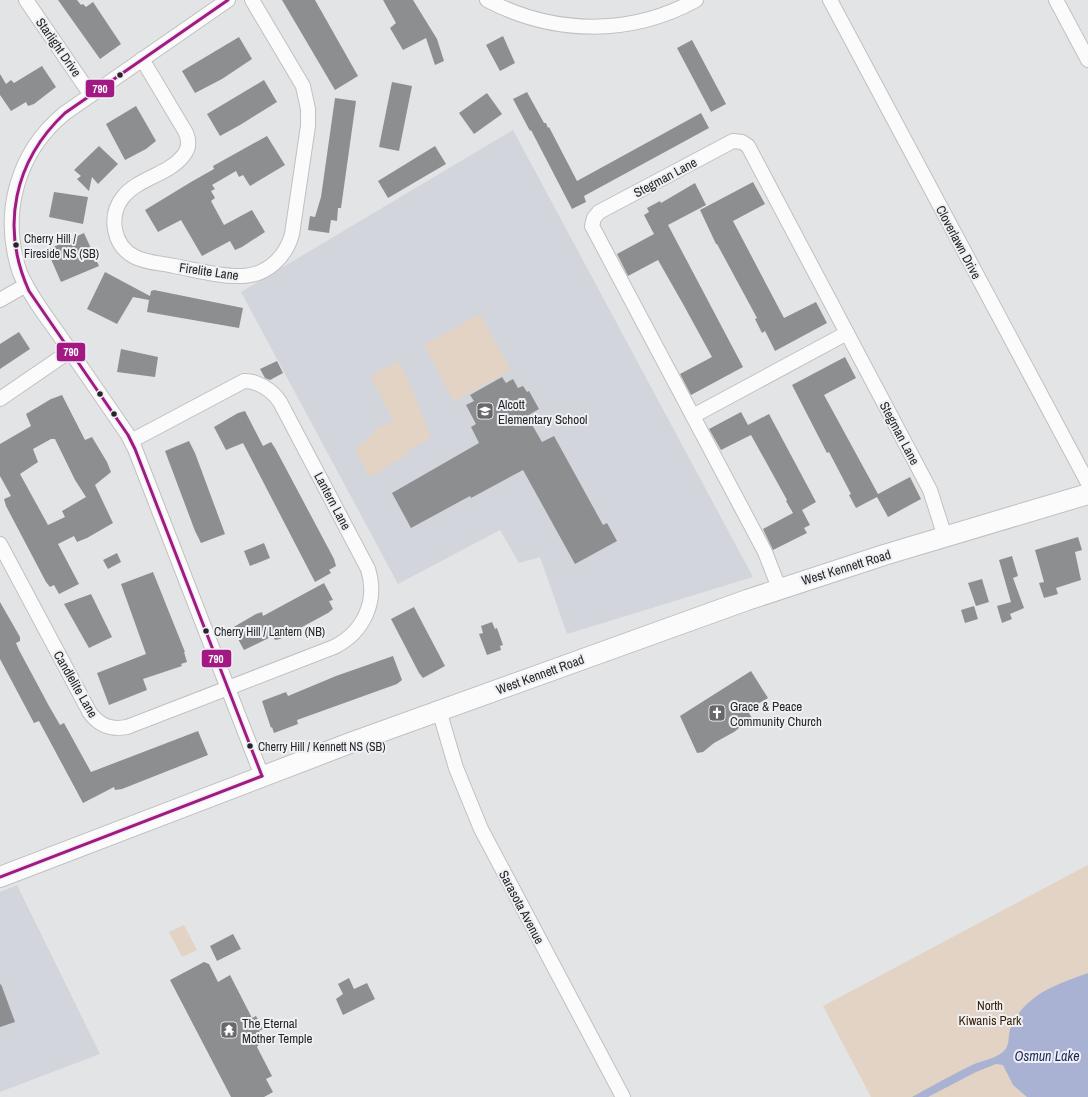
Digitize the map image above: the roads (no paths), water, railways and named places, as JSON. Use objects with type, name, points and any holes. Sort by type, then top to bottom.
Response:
[{"type":"street","name":"Starlight Drive","points":[[26,0],[91,94]]},
{"type":"street","points":[[228,0],[91,94],[65,113],[42,133],[28,153],[18,175],[11,203],[10,236],[16,261],[26,285],[131,441],[262,776]]},
{"type":"street","name":"Firelite Lane","points":[[142,59],[188,136],[188,146],[181,159],[132,189],[123,197],[117,207],[114,221],[116,234],[120,243],[126,251],[142,260],[216,274],[242,276],[255,274],[268,268],[286,250],[292,234],[308,126],[308,109],[300,80],[252,0]]},
{"type":"street","points":[[487,0],[514,13],[543,22],[574,27],[601,27],[631,24],[655,18],[696,0]]},
{"type":"street","name":"Cloverlawn Drive","points":[[830,0],[1088,483]]},
{"type":"street","points":[[1056,0],[1088,60]]},
{"type":"street","name":"Stegman Lane","points":[[779,588],[765,552],[593,229],[593,220],[597,214],[733,141],[744,143],[748,146],[930,490],[945,537]]},
{"type":"street","points":[[0,300],[26,285]]},
{"type":"street","points":[[693,416],[847,333]]},
{"type":"street","points":[[0,399],[70,350]]},
{"type":"street","name":"Lantern Lane","points":[[131,441],[240,382],[252,381],[265,388],[273,393],[280,402],[368,569],[372,587],[369,606],[362,623],[348,639],[334,647],[227,688]]},
{"type":"street","name":"West Kennett Road","points":[[0,877],[262,776],[439,710],[779,588],[1088,494]]},
{"type":"street","name":"Candlelite Lane","points":[[0,544],[90,713],[98,722],[109,727],[127,727],[227,688]]},
{"type":"street","name":"Sarasota Avenue","points":[[439,710],[461,780],[481,828],[623,1097]]},
{"type":"water","name":"Osmun Lake","points":[[1088,973],[1088,1097],[1027,1097],[1013,1085],[1003,1065],[996,1064],[976,1072],[928,1097],[912,1097],[964,1069],[1003,1052],[1008,1043],[1011,1027],[1025,1006],[1043,992]]},
{"type":"place","name":"Cherry Hill / Fireside NS (SB)","points":[[16,245]]},
{"type":"place","name":"Alcott Elementary School","points":[[485,411]]},
{"type":"place","name":"Cherry Hill / Lantern (NB)","points":[[206,631]]},
{"type":"place","name":"Grace & Peace Community Church","points":[[717,713]]},
{"type":"place","name":"Cherry Hill / Kennett NS (SB)","points":[[250,746]]},
{"type":"place","name":"The Eternal Mother Temple","points":[[229,1030]]},
{"type":"park label","name":"North Kiwanis Park","points":[[990,1012]]}]
